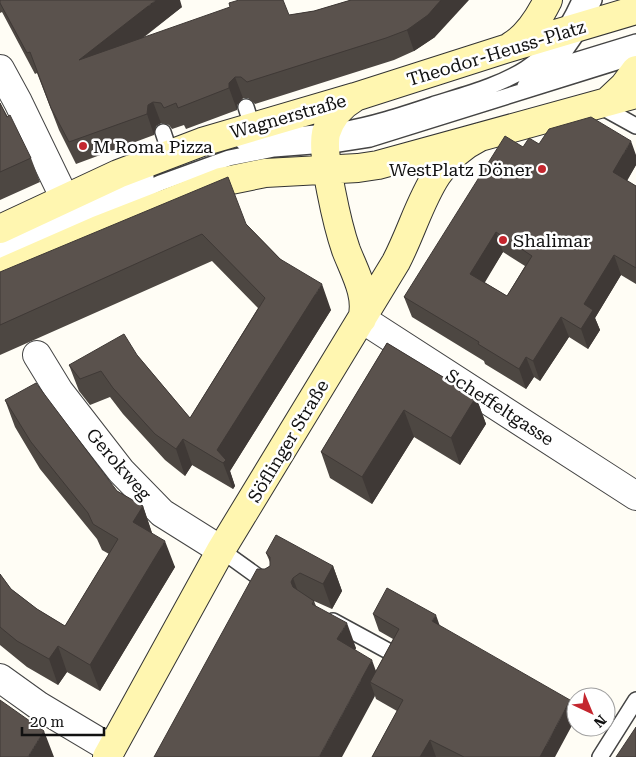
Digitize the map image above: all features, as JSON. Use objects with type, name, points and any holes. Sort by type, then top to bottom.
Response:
[{"type":"street","points":[[505,50],[530,30],[548,0]]},
{"type":"street","name":"Theodor-Heuss-Platz","points":[[355,97],[505,50],[575,20],[636,10]]},
{"type":"street","points":[[0,69],[65,199]]},
{"type":"street","points":[[603,104],[624,86],[636,70]]},
{"type":"street","points":[[327,149],[358,168],[395,162],[636,94]]},
{"type":"street","points":[[355,97],[333,117],[327,149],[340,231],[364,297],[365,310],[362,319]]},
{"type":"street","name":"Wagnerstraße","points":[[0,228],[65,199],[166,143],[249,117],[355,97]]},
{"type":"street","name":"Söflinger Straße","points":[[109,753],[222,550],[404,247],[421,202],[438,172],[459,150],[480,137]]},
{"type":"street","points":[[0,274],[98,230],[220,182],[265,173],[327,149]]},
{"type":"street","name":"Scheffeltgasse","points":[[362,319],[636,496]]},
{"type":"street","name":"Gerokweg","points":[[37,356],[59,391],[120,471],[162,512],[222,550]]},
{"type":"street","points":[[0,678],[109,753]]},
{"type":"lane","points":[[498,84],[517,75],[534,63],[594,0]]},
{"type":"lane","points":[[495,100],[529,84],[549,69],[564,52],[575,20]]},
{"type":"lane","points":[[0,245],[141,179],[225,146],[257,139],[327,149],[369,125],[636,42]]},
{"type":"lane","points":[[0,258],[147,189],[214,163],[257,151],[287,147],[327,149],[370,139],[636,56]]},
{"type":"lane","points":[[603,104],[636,126]]},
{"type":"lane","points":[[222,550],[271,586]]},
{"type":"lane","points":[[318,612],[390,652]]},
{"type":"lane","points":[[600,757],[636,700]]},
{"type":"building","points":[[0,0],[156,0],[79,60],[230,7],[229,3],[239,0],[283,0],[289,15],[314,11],[351,0],[441,0],[428,15],[407,30],[247,82],[241,77],[235,77],[229,83],[229,88],[178,108],[176,103],[164,108],[161,103],[153,102],[148,105],[147,114],[69,142],[51,108],[30,52],[27,53]]},
{"type":"building","points":[[0,103],[7,117],[10,115],[31,158],[0,172]]},
{"type":"building","points":[[591,117],[631,141],[613,172],[636,186],[636,268],[614,255],[584,304],[593,310],[581,329],[561,317],[533,361],[526,357],[519,369],[478,344],[479,342],[404,297],[505,136],[523,147],[529,138],[539,144],[549,129]],"holes":[[[496,232],[532,256],[507,296],[470,274]]]},
{"type":"building","points":[[228,177],[246,224],[280,259],[322,284],[217,450],[226,460],[223,463],[183,439],[176,449],[155,434],[113,388],[101,371],[80,379],[69,365],[124,334],[137,355],[190,418],[265,298],[202,234],[0,325],[0,272]]},
{"type":"building","points":[[387,343],[476,397],[451,438],[404,410],[362,477],[321,452]]},
{"type":"building","points":[[36,383],[117,491],[143,506],[133,522],[165,541],[90,665],[58,646],[49,659],[17,641],[0,627],[0,574],[11,589],[37,609],[65,626],[118,539],[93,524],[88,513],[31,442],[5,400]]},
{"type":"building","points":[[276,535],[333,566],[323,584],[300,573],[291,582],[293,587],[314,601],[312,604],[347,623],[337,639],[372,660],[319,757],[154,757],[257,569],[265,569],[270,566],[270,557],[266,553]]},
{"type":"building","points":[[387,588],[436,615],[432,621],[566,698],[566,708],[540,757],[464,757],[430,740],[420,757],[372,757],[403,700],[370,682],[399,629],[373,614]]},
{"type":"building","points":[[0,700],[44,731],[28,757],[0,757]]},
{"type":"building","points":[[636,727],[636,757],[616,757]]},
{"type":"place","name":"M Roma Pizza","points":[[83,146]]},
{"type":"place","name":"WestPlatz Döner","points":[[542,169]]},
{"type":"place","name":"Shalimar","points":[[503,240]]}]
